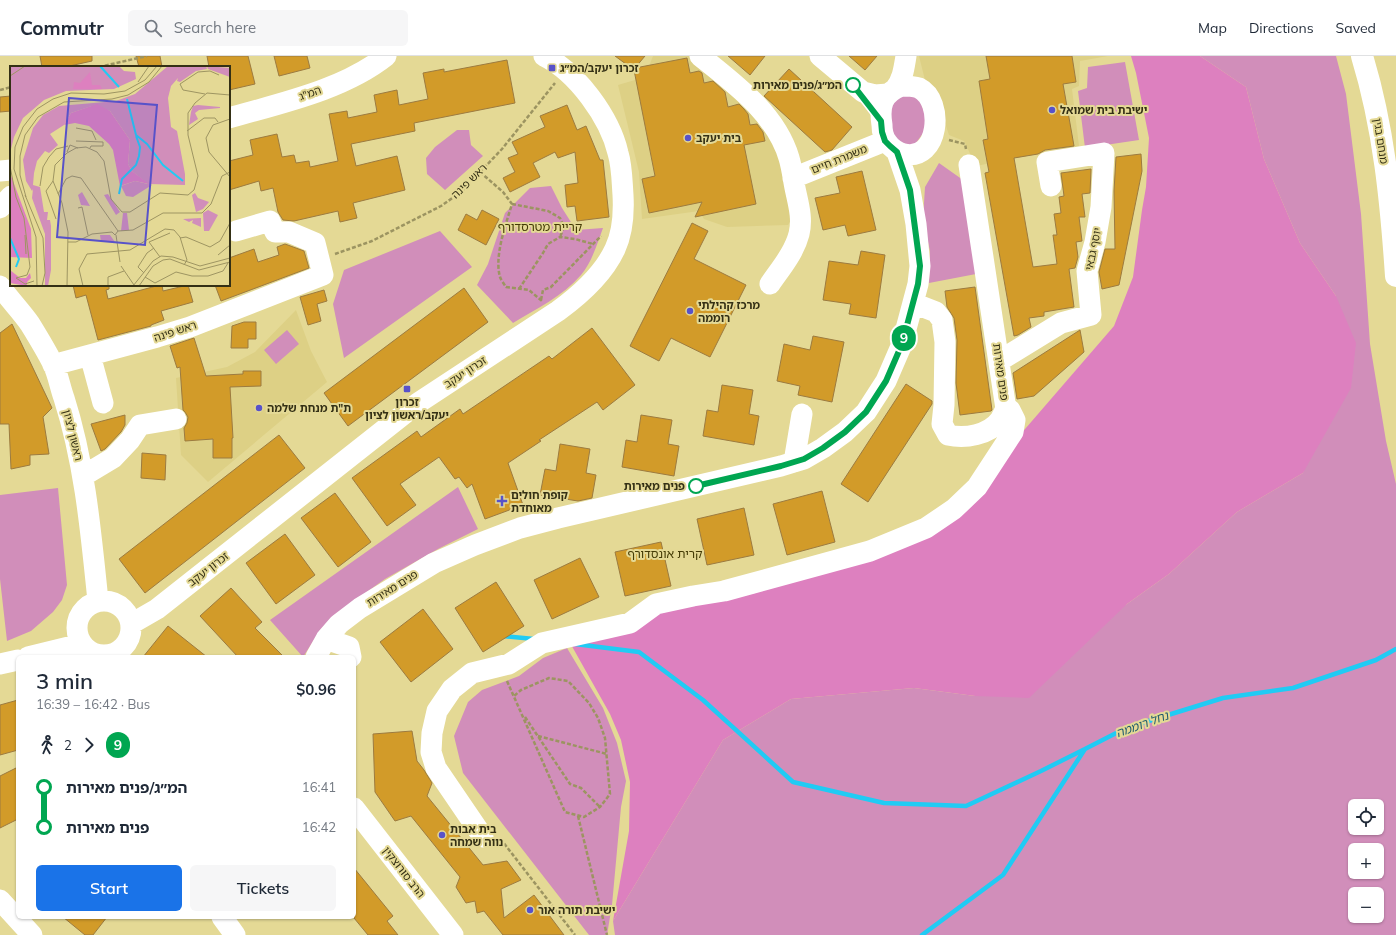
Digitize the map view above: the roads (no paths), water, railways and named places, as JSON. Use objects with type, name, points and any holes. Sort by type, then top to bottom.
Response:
[{"type":"highway","name":"מנחם בגין","points":[[1362,56],[1380,126],[1388,180],[1396,276]]},
{"type":"street","name":"המ\"ג","points":[[230,118],[295,99],[345,80],[374,66],[386,56]]},
{"type":"street","name":"זכרון יעקב","points":[[131,624],[157,609],[418,403],[548,307],[577,297],[607,264],[616,248],[622,229],[622,178],[618,153],[610,130],[602,114],[587,92],[552,60],[544,56]]},
{"type":"street","points":[[700,56],[742,90],[770,122],[784,144],[789,158],[800,213],[799,233],[793,251],[770,284]]},
{"type":"street","points":[[820,56],[863,92],[869,94],[880,96],[901,86],[920,88]]},
{"type":"street","points":[[850,81],[888,138],[906,154],[915,154],[928,143],[935,126],[932,102],[927,94],[920,88],[910,70],[907,56]]},
{"type":"street","points":[[888,138],[881,107],[885,98],[900,83],[907,56]]},
{"type":"street","name":"משמרת חיים","points":[[793,178],[888,138]]},
{"type":"street","name":"פנים מאירות","points":[[321,648],[339,624],[360,608],[434,563],[474,544],[520,528],[543,522],[781,466],[804,459],[823,448],[845,432],[866,412],[886,381],[902,344],[918,284],[920,266],[910,190],[888,138]]},
{"type":"street","name":"פנים מאירות","points":[[910,190],[916,164],[928,143]]},
{"type":"street","name":"יוסף גבאי","points":[[999,361],[1062,323],[1091,315],[1087,271],[1095,242],[1101,207],[1104,153],[1047,162],[1051,186]]},
{"type":"street","name":"פנים מאירות","points":[[913,303],[936,312],[942,320],[945,342],[944,405],[942,424],[948,435],[958,437],[988,431],[1000,420],[1006,408],[969,165]]},
{"type":"street","points":[[0,171],[10,170]]},
{"type":"street","points":[[0,189],[10,187]]},
{"type":"street","points":[[0,208],[10,197]]},
{"type":"street","name":"ראש פינה","points":[[53,365],[157,338],[190,327],[323,275],[317,252],[289,232],[275,232],[270,221],[236,231]]},
{"type":"street","name":"ראשון לציון","points":[[0,286],[30,324],[53,365],[76,439],[90,523],[98,601]]},
{"type":"street","points":[[90,355],[103,402]]},
{"type":"street","points":[[483,837],[436,768],[431,752],[432,733],[437,711],[452,689],[472,673],[509,664],[542,643],[630,623],[656,604],[724,591],[870,551],[926,528],[954,509],[977,487],[1013,432],[1015,420],[1010,410],[1006,408]]},
{"type":"street","points":[[794,462],[802,414]]},
{"type":"street","points":[[83,476],[113,458],[130,440],[140,425],[176,420]]},
{"type":"street","points":[[95,655],[81,644],[77,635],[76,626],[78,618],[83,610],[90,604],[98,601],[111,602],[123,608],[128,615],[131,624],[131,633],[128,642],[115,655]]},
{"type":"street","points":[[36,655],[81,644]]},
{"type":"street","points":[[321,648],[349,647],[351,655]]},
{"type":"street","points":[[0,664],[16,660]]},
{"type":"street","name":"הרב סורוצקין","points":[[356,811],[453,935]]},
{"type":"street","points":[[0,900],[16,918]]},
{"type":"street","points":[[17,919],[32,935]]},
{"type":"street","points":[[223,919],[235,935]]},
{"type":"waterway","points":[[503,636],[534,639]]},
{"type":"waterway","points":[[575,644],[639,652],[703,700],[793,782],[884,803],[966,806],[1085,749]]},
{"type":"waterway","name":"נחל רוממה","points":[[922,935],[1003,875],[1085,749],[1126,728],[1223,698],[1293,688],[1376,660],[1396,649]]},
{"type":"place","name":"זכרון יעקב/המ״ג","points":[[552,68]]},
{"type":"place","name":"המ״ג/פנים מאירות","points":[[853,85]]},
{"type":"place","name":"ישיבת בית שמואל","points":[[1052,110]]},
{"type":"place","name":"בית יעקב","points":[[688,138]]},
{"type":"place","name":"מרכז קהילתי רוממה","points":[[690,311]]},
{"type":"place","name":"זכרון יעקב/ראשון לציון","points":[[407,389]]},
{"type":"place","name":"ת\"ת מנחת שלמה","points":[[259,408]]},
{"type":"place","name":"פנים מאירות","points":[[696,486]]},
{"type":"place","name":"קופת חולים מאוחדת","points":[[502,501]]},
{"type":"place","name":"בית אבות נווה שמחה","points":[[442,835]]},
{"type":"place","name":"ישיבת תורה אור","points":[[530,910]]},
{"type":"district","name":"קריית מטרסדורף","points":[[540,226]]},
{"type":"district","name":"קרית אונסדורף","points":[[665,553]]}]
